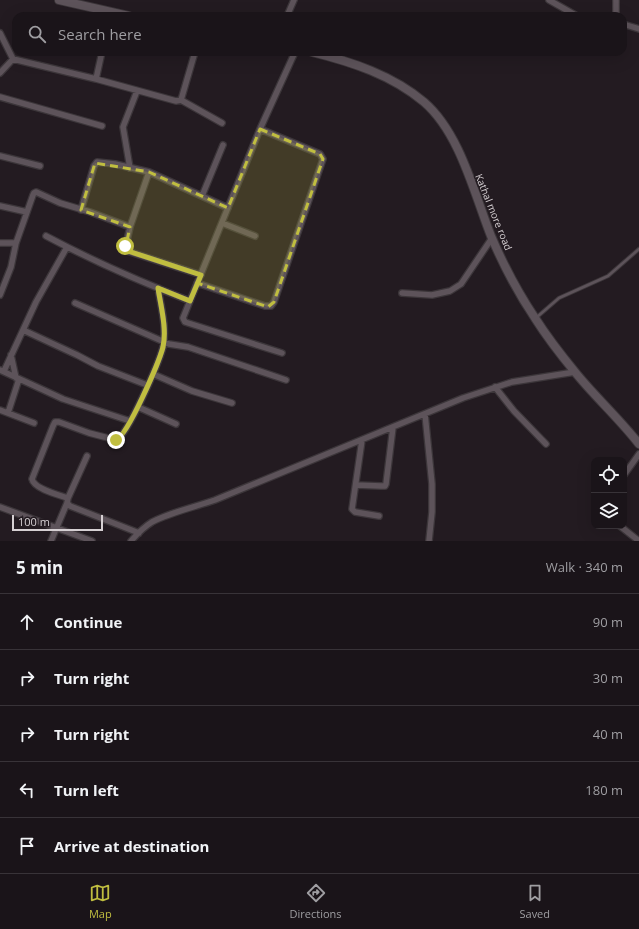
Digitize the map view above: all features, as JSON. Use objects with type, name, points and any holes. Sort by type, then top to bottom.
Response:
[{"type":"main road","points":[[59,0],[103,12]]},
{"type":"main road","name":"Kathal more road","points":[[329,56],[370,70],[395,82],[425,103],[446,128],[466,169],[492,238],[515,284],[535,319],[575,372],[625,425],[639,444]]},
{"type":"street","points":[[289,12],[294,0]]},
{"type":"street","points":[[549,0],[570,12]]},
{"type":"street","points":[[616,0],[616,12]]},
{"type":"street","points":[[627,25],[639,29]]},
{"type":"street","points":[[0,33],[13,59],[96,79],[176,101],[181,100],[222,123]]},
{"type":"street","points":[[96,79],[101,56]]},
{"type":"street","points":[[181,100],[194,56]]},
{"type":"street","points":[[282,352],[185,322],[182,318],[260,130],[293,56]]},
{"type":"street","points":[[0,74],[13,59]]},
{"type":"street","points":[[130,168],[123,127],[137,91]]},
{"type":"street","points":[[0,97],[102,126]]},
{"type":"street","points":[[197,283],[265,306],[271,306],[274,302],[323,158],[320,154],[260,130]]},
{"type":"street","points":[[202,196],[223,145]]},
{"type":"street","points":[[0,156],[40,166]]},
{"type":"street","points":[[81,210],[94,166],[97,162],[149,172],[228,208]]},
{"type":"street","points":[[149,172],[130,226],[125,249],[201,275]]},
{"type":"street","points":[[0,295],[10,267],[16,243],[34,193],[36,192],[60,203],[130,226]]},
{"type":"street","points":[[0,206],[27,212]]},
{"type":"street","points":[[222,223],[255,236]]},
{"type":"street","points":[[46,236],[67,247],[190,301]]},
{"type":"street","points":[[402,294],[432,295],[450,291],[461,284],[492,238]]},
{"type":"street","points":[[0,243],[16,243]]},
{"type":"street","points":[[67,247],[36,302],[11,355],[2,370],[63,399],[130,421]]},
{"type":"street","points":[[139,533],[70,506],[68,500],[42,488],[33,482],[32,479],[54,424],[59,422],[89,433],[116,440],[121,436],[138,407],[163,347],[164,333],[158,288]]},
{"type":"street","points":[[75,302],[163,342],[188,347],[286,380]]},
{"type":"street","points":[[23,330],[98,366],[147,385]]},
{"type":"street","points":[[8,413],[18,378],[11,355]]},
{"type":"street","points":[[130,541],[153,522],[215,500],[463,398],[512,382],[575,372]]},
{"type":"street","points":[[153,374],[192,391],[232,403]]},
{"type":"street","points":[[494,387],[514,411],[546,444]]},
{"type":"street","points":[[138,407],[176,424]]},
{"type":"street","points":[[0,410],[34,423]]},
{"type":"street","points":[[425,414],[432,484],[432,512],[429,541]]},
{"type":"street","points":[[356,485],[385,486],[393,427]]},
{"type":"street","points":[[362,440],[353,511],[379,516]]},
{"type":"street","points":[[627,471],[639,454]]},
{"type":"street","points":[[51,541],[87,456]]},
{"type":"street","points":[[0,507],[92,541]]},
{"type":"street","points":[[624,529],[639,541]]},
{"type":"lane","points":[[535,319],[559,298],[608,276],[639,249]]},
{"type":"highlighted area","points":[[260,129],[320,154],[323,159],[322,165],[274,302],[268,307],[197,283],[201,275],[127,251],[125,249],[130,227],[81,210],[95,163],[149,172],[228,208]]},
{"type":"route","points":[[116,440],[121,436],[138,407],[163,347],[164,333],[158,288],[190,301],[201,275],[128,251],[125,249],[125,246]]}]
